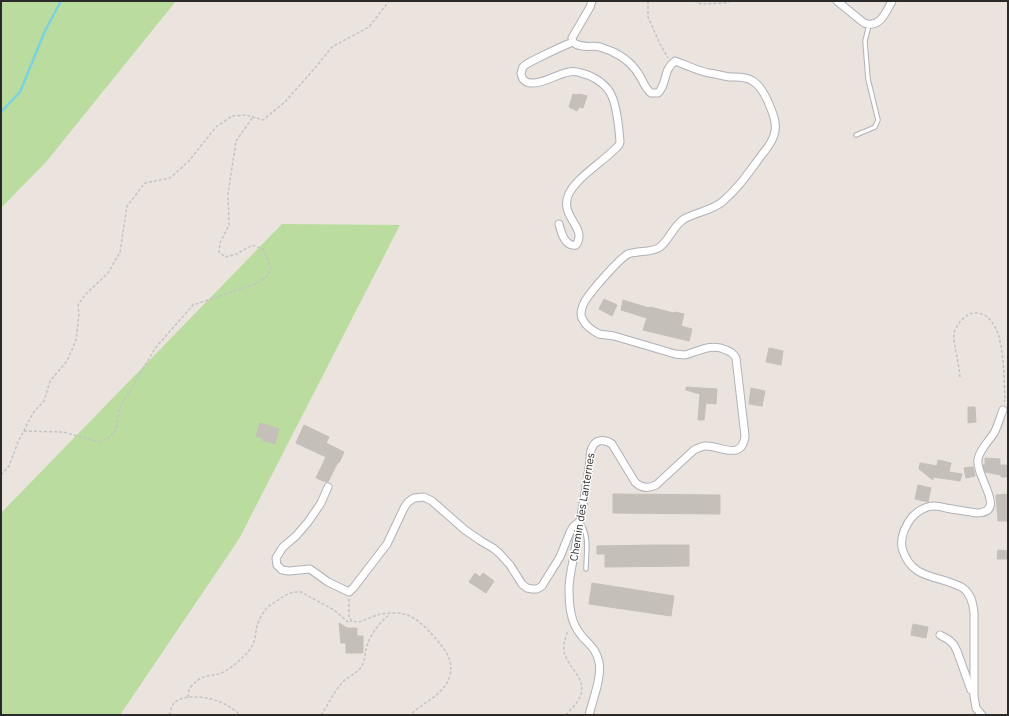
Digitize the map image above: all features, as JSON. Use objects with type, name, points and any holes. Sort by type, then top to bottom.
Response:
[{"type":"street","points":[[573,42],[572,38],[592,1]]},
{"type":"street","points":[[837,1],[864,23],[869,25],[877,23],[884,16],[892,1]]},
{"type":"street","points":[[573,42],[581,46],[600,47],[621,55],[630,62],[637,71],[646,88],[654,94],[658,93],[661,89],[666,73],[671,64]]},
{"type":"street","points":[[560,224],[563,237],[570,245],[576,245],[580,237],[579,232],[570,218],[566,206],[568,194],[577,182],[616,148],[620,142],[614,102],[610,92],[604,84],[582,73],[569,72],[535,83],[528,82],[522,77],[522,70],[528,63],[573,42]]},
{"type":"street","name":"Chemin des Lanternes","points":[[589,715],[600,671],[599,663],[597,653],[580,634],[572,619],[570,612],[569,587],[589,471],[591,450],[593,446],[604,440],[612,444],[635,482],[647,488],[656,485],[694,450],[707,446],[733,451],[737,450],[743,444],[745,436],[736,358],[733,353],[720,347],[712,346],[685,355],[675,354],[612,335],[600,334],[592,330],[584,322],[581,316],[582,307],[585,300],[622,259],[629,254],[660,247],[675,228],[684,220],[722,202],[742,182],[771,142],[774,134],[775,128],[773,114],[768,100],[762,90],[751,80],[707,72],[675,61],[671,64]]},
{"type":"street","points":[[982,715],[976,708],[974,696],[974,612],[969,594],[957,585],[928,576],[918,571],[910,564],[901,544],[904,530],[909,521],[916,512],[925,508],[934,506],[976,513],[983,513],[989,510],[992,505],[991,499],[980,472],[978,461],[979,455],[995,431],[1003,410]]},
{"type":"street","points":[[328,487],[321,503],[308,522],[296,536],[283,547],[276,558],[277,565],[282,570],[289,571],[310,569],[328,582],[349,592],[387,544],[404,508],[408,502],[414,498],[424,497],[432,501],[465,530],[481,542],[493,548],[510,565],[522,584],[527,588],[532,589],[537,589],[542,586],[560,557],[570,532],[579,522]]},
{"type":"street","points":[[940,635],[954,645],[974,696]]},
{"type":"lane","points":[[856,135],[875,127],[878,120],[868,79],[865,41],[869,25]]},
{"type":"lane","points":[[579,522],[584,528],[586,536],[586,569]]},
{"type":"path","points":[[1,474],[9,466],[18,442],[33,413],[44,401],[50,381],[67,361],[76,340],[79,314],[78,305],[85,295],[108,273],[120,252],[127,206],[145,183],[170,178],[188,162],[216,126],[232,116],[246,115],[263,120],[285,102],[332,47],[370,27],[389,1]]},
{"type":"path","points":[[648,1],[648,18],[671,64]]},
{"type":"path","points":[[694,1],[700,4],[726,3],[730,1]]},
{"type":"path","points":[[24,431],[63,432],[99,442],[109,438],[116,430],[119,408],[156,347],[193,305],[256,284],[267,276],[271,269],[263,249],[252,245],[237,254],[225,257],[219,252],[220,243],[229,224],[228,194],[236,141],[253,117]]},
{"type":"path","points":[[960,377],[954,335],[962,319],[974,312],[983,314],[990,319],[996,327],[999,336],[1003,358],[1005,399],[1003,410]]},
{"type":"path","points":[[188,697],[189,688],[200,679],[206,676],[220,674],[244,657],[252,647],[256,629],[265,609],[290,592],[301,592],[334,610],[348,622],[364,621],[392,612],[409,616],[416,620],[445,650],[451,661],[451,671],[448,681],[442,690],[410,715]]},
{"type":"path","points":[[349,592],[348,618],[352,621]]},
{"type":"path","points":[[321,715],[341,683],[362,666],[367,645],[374,632],[382,620],[392,612]]},
{"type":"path","points":[[566,715],[575,705],[582,691],[582,685],[579,678],[566,657],[564,650],[564,641],[572,619]]},
{"type":"path","points":[[169,715],[172,705],[176,701],[183,698],[201,696],[213,699],[226,705],[240,715]]},
{"type":"green space","points":[[1,1],[176,1],[46,162],[1,208]]},
{"type":"green space","points":[[282,224],[400,225],[239,539],[120,715],[1,715],[1,513]]},
{"type":"building","points":[[573,94],[587,96],[583,108],[579,107],[577,111],[569,107]]},
{"type":"building","points":[[604,299],[617,305],[612,316],[599,309]]},
{"type":"building","points":[[623,300],[649,308],[684,314],[681,326],[692,329],[689,341],[643,330],[647,318],[621,310]]},
{"type":"building","points":[[769,348],[783,351],[781,365],[766,362]]},
{"type":"building","points":[[686,387],[717,389],[716,404],[706,403],[704,420],[698,420],[700,394],[686,390]]},
{"type":"building","points":[[751,388],[765,391],[762,406],[749,404]]},
{"type":"building","points":[[968,407],[975,407],[976,422],[968,423]]},
{"type":"building","points":[[260,423],[279,429],[275,444],[262,440],[263,438],[256,436]]},
{"type":"building","points":[[304,425],[329,437],[326,443],[344,452],[328,482],[316,478],[326,457],[296,443]]},
{"type":"building","points":[[985,458],[1000,459],[1000,465],[1008,465],[1008,477],[1001,477],[1001,475],[985,472],[983,465],[985,465]]},
{"type":"building","points":[[938,460],[951,463],[949,472],[962,474],[960,481],[933,477],[933,480],[919,469],[920,463],[937,466]]},
{"type":"building","points":[[973,467],[975,476],[966,478],[964,468]]},
{"type":"building","points":[[918,485],[931,488],[928,502],[915,499]]},
{"type":"building","points":[[613,494],[720,495],[720,514],[613,513]]},
{"type":"building","points":[[1008,494],[1008,521],[998,521],[996,495]]},
{"type":"building","points":[[689,545],[689,566],[605,567],[605,554],[597,554],[597,546]]},
{"type":"building","points":[[998,550],[1008,551],[1008,559],[997,559]]},
{"type":"building","points":[[475,573],[480,577],[483,573],[494,581],[486,593],[469,582]]},
{"type":"building","points":[[592,583],[674,596],[671,616],[589,604]]},
{"type":"building","points":[[339,623],[347,628],[357,628],[357,636],[363,636],[363,653],[346,653],[346,643],[341,643]]},
{"type":"building","points":[[913,624],[928,627],[926,638],[911,635]]},
{"type":"waterway","points":[[1,112],[20,92],[45,31],[61,1]]}]
